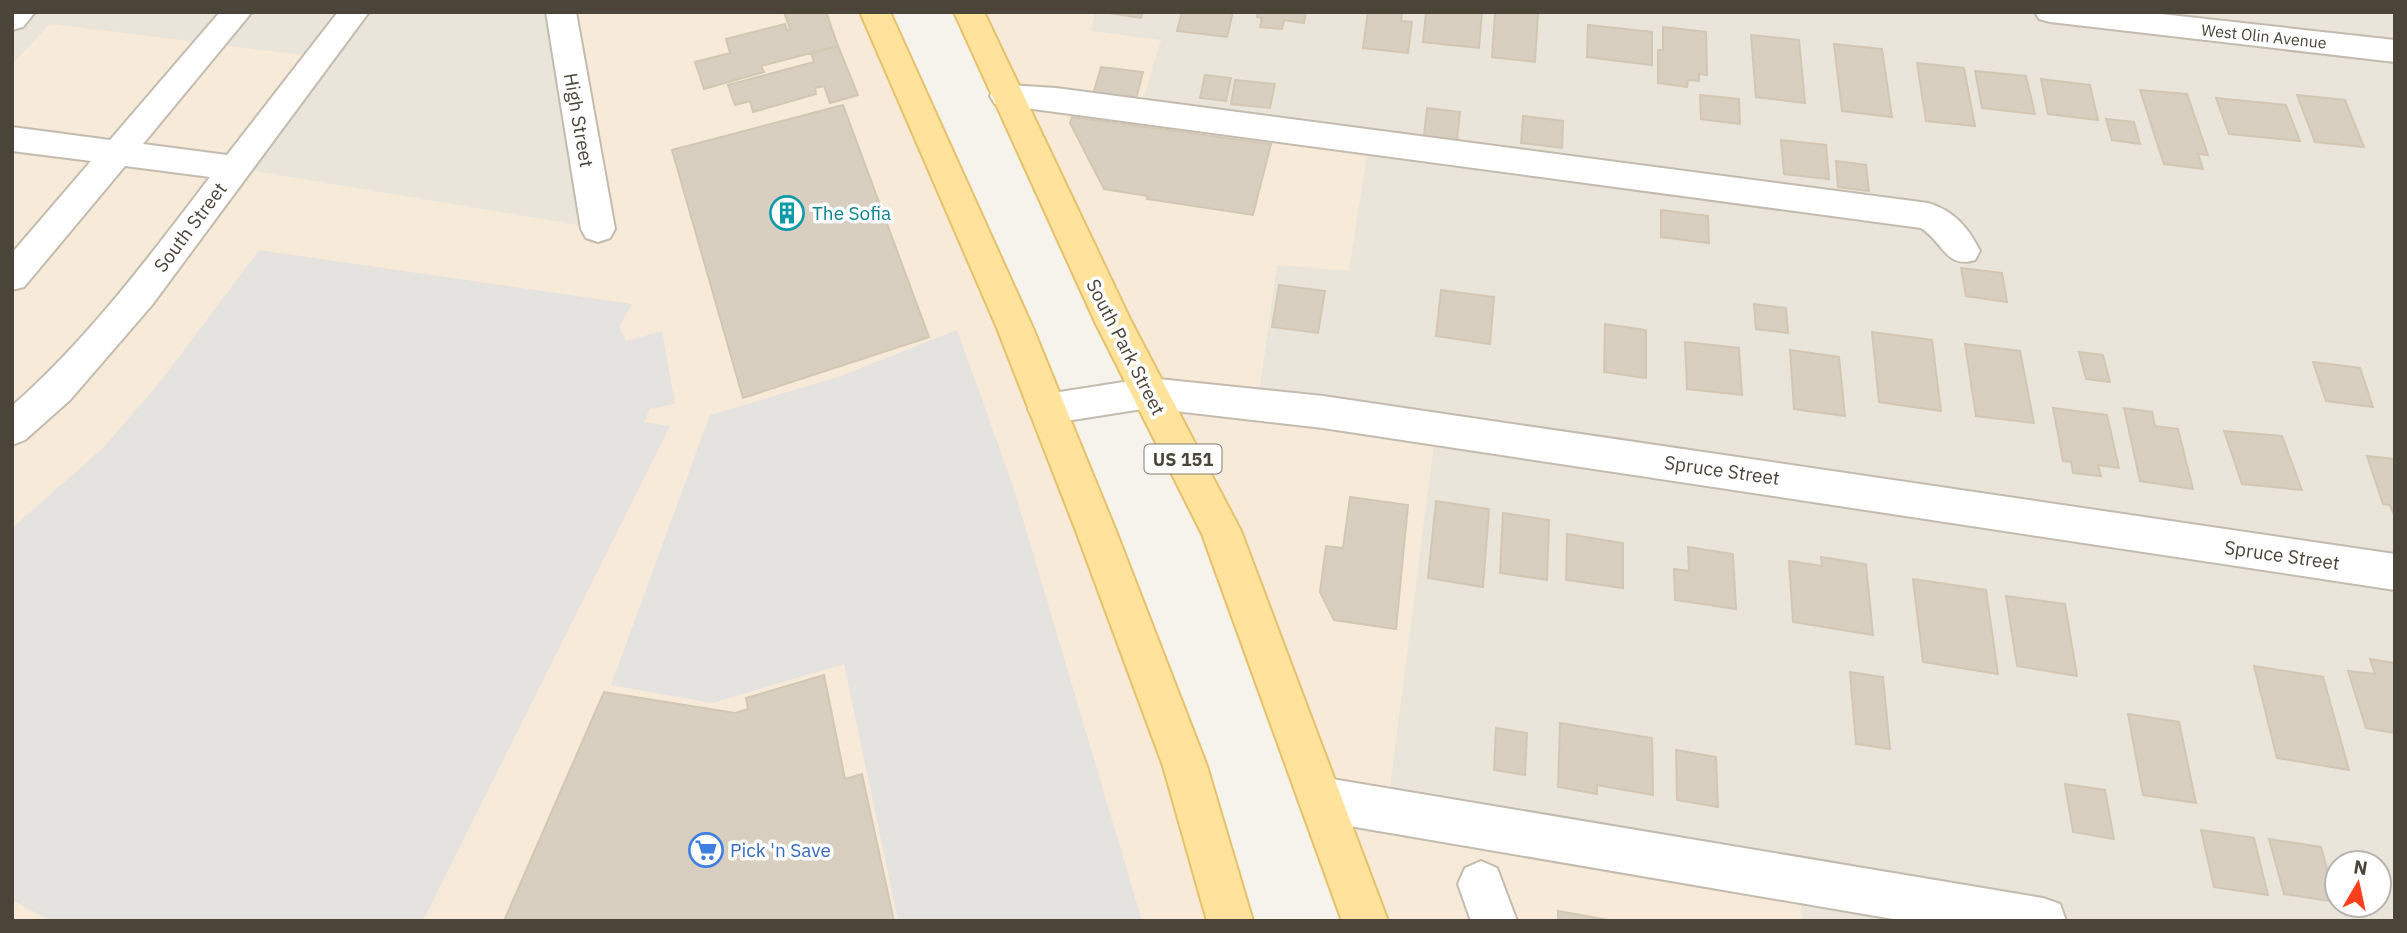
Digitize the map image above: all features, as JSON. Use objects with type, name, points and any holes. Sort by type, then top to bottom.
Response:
[{"type":"main road","points":[[875,12],[1015,328],[1047,409],[1185,766],[1230,921]]},
{"type":"main road","name":"South Park Street","points":[[969,12],[1113,323],[1221,531],[1365,921]]},
{"type":"street","points":[[12,20],[20,12]]},
{"type":"street","points":[[12,277],[237,12]]},
{"type":"street","name":"South Street","points":[[12,429],[57,389],[139,295],[354,12]]},
{"type":"street","name":"High Street","points":[[561,12],[598,229]]},
{"type":"street","name":"West Olin Avenue","points":[[2050,12],[2395,51]]},
{"type":"street","points":[[1006,96],[1056,99],[1928,215],[1956,237],[1963,251]]},
{"type":"street","points":[[12,139],[235,168]]},
{"type":"street","name":"Spruce Street","points":[[1047,409],[1149,393],[1336,414],[2395,572]]},
{"type":"street","points":[[1320,799],[2043,921]]},
{"type":"shaded area","points":[[12,12],[561,12],[598,229],[235,168],[50,24],[12,65]]},
{"type":"shaded area","points":[[561,12],[879,12],[1230,921],[12,921],[12,65],[50,24],[320,57],[236,168],[597,228]]},
{"type":"shaded area","points":[[969,12],[1095,12],[1091,31],[1161,40],[1140,110],[1369,141],[1349,271],[1277,265],[1257,404],[1436,428],[1387,810],[1798,880],[1802,921],[1365,921],[1221,531]]},
{"type":"shaded area","points":[[1095,12],[2395,12],[2395,921],[1802,921],[1798,879],[1387,810],[1257,405],[1277,264],[1140,110],[1090,31]]},
{"type":"shaded area","points":[[259,250],[632,304],[619,327],[627,341],[662,331],[675,404],[650,409],[644,422],[670,426],[423,921],[51,921],[12,900],[12,528],[103,448],[160,382]]},
{"type":"shaded area","points":[[957,330],[1013,486],[1142,921],[898,921],[844,664],[712,703],[611,685],[710,415],[841,376]]},
{"type":"building","points":[[784,12],[826,12],[838,46],[761,66],[764,72],[704,89],[695,62],[730,53],[726,39],[785,24],[787,30],[790,29]]},
{"type":"building","points":[[1102,12],[1143,12],[1141,18]]},
{"type":"building","points":[[1182,12],[1233,12],[1227,37],[1177,31]]},
{"type":"building","points":[[1258,12],[1306,12],[1304,23],[1284,20],[1282,29],[1260,27],[1262,18],[1257,17]]},
{"type":"building","points":[[1368,12],[1402,12],[1401,21],[1412,22],[1408,53],[1363,48]]},
{"type":"building","points":[[1426,12],[1482,12],[1479,48],[1423,42]]},
{"type":"building","points":[[1495,12],[1538,13],[1535,62],[1492,57]]},
{"type":"building","points":[[1588,25],[1652,32],[1652,65],[1587,57]]},
{"type":"building","points":[[1663,27],[1706,32],[1707,75],[1699,74],[1699,81],[1688,80],[1687,87],[1658,83],[1658,50],[1663,50]]},
{"type":"building","points":[[1751,35],[1799,40],[1805,103],[1756,97]]},
{"type":"building","points":[[1834,44],[1882,49],[1892,117],[1842,111]]},
{"type":"building","points":[[838,46],[858,95],[830,103],[824,86],[815,88],[816,94],[753,112],[750,101],[735,105],[728,85],[814,62],[811,53]]},
{"type":"building","points":[[1917,63],[1964,68],[1975,126],[1926,121]]},
{"type":"building","points":[[1101,67],[1143,72],[1135,103],[1092,98]]},
{"type":"building","points":[[1975,71],[2026,76],[2035,114],[1982,108]]},
{"type":"building","points":[[1205,75],[1231,78],[1226,101],[1200,98]]},
{"type":"building","points":[[2041,79],[2090,85],[2098,120],[2048,114]]},
{"type":"building","points":[[1235,80],[1275,84],[1270,108],[1231,104]]},
{"type":"building","points":[[2140,90],[2187,94],[2208,155],[2198,154],[2203,169],[2164,164]]},
{"type":"building","points":[[1700,95],[1739,99],[1740,124],[1701,119]]},
{"type":"building","points":[[2297,95],[2345,100],[2364,147],[2315,142]]},
{"type":"building","points":[[2216,98],[2286,105],[2300,141],[2229,134]]},
{"type":"building","name":"The Sofia","points":[[843,105],[929,337],[743,398],[672,150]]},
{"type":"building","points":[[1427,108],[1460,112],[1457,140],[1424,136]]},
{"type":"building","points":[[1523,116],[1563,121],[1562,148],[1521,143]]},
{"type":"building","points":[[1072,117],[1271,144],[1253,215],[1147,199],[1148,196],[1104,189],[1070,123]]},
{"type":"building","points":[[2106,119],[2134,122],[2140,144],[2112,140]]},
{"type":"building","points":[[1781,140],[1826,145],[1829,179],[1784,174]]},
{"type":"building","points":[[1836,161],[1866,165],[1869,191],[1838,187]]},
{"type":"building","points":[[1661,210],[1708,216],[1709,243],[1661,237]]},
{"type":"building","points":[[1961,268],[2002,273],[2007,302],[1966,296]]},
{"type":"building","points":[[1279,285],[1325,291],[1318,333],[1272,327]]},
{"type":"building","points":[[1441,290],[1494,297],[1490,344],[1436,336]]},
{"type":"building","points":[[1754,304],[1786,308],[1788,333],[1756,329]]},
{"type":"building","points":[[1605,324],[1646,330],[1646,378],[1604,372]]},
{"type":"building","points":[[1872,332],[1932,340],[1941,411],[1879,402]]},
{"type":"building","points":[[1685,342],[1739,348],[1742,395],[1687,389]]},
{"type":"building","points":[[1965,344],[2020,351],[2034,423],[1976,416]]},
{"type":"building","points":[[1790,350],[1839,357],[1845,416],[1794,409]]},
{"type":"building","points":[[2079,352],[2103,355],[2110,382],[2086,379]]},
{"type":"building","points":[[2313,362],[2360,368],[2373,407],[2326,401]]},
{"type":"building","points":[[2053,408],[2107,415],[2119,468],[2098,465],[2101,476],[2073,473],[2071,462],[2063,461]]},
{"type":"building","points":[[2124,408],[2152,412],[2155,426],[2178,429],[2193,489],[2140,481]]},
{"type":"building","points":[[2224,431],[2282,436],[2302,490],[2242,484]]},
{"type":"building","points":[[2367,456],[2395,459],[2395,517],[2390,505],[2383,504]]},
{"type":"building","points":[[1350,497],[1408,505],[1396,629],[1334,620],[1320,592],[1326,546],[1343,548]]},
{"type":"building","points":[[1436,501],[1489,509],[1483,587],[1428,578]]},
{"type":"building","points":[[1503,513],[1549,520],[1547,580],[1500,573]]},
{"type":"building","points":[[1567,534],[1623,543],[1623,588],[1566,580]]},
{"type":"building","points":[[1688,547],[1733,554],[1736,609],[1675,600],[1674,569],[1689,571]]},
{"type":"building","points":[[1821,557],[1866,564],[1873,635],[1793,622],[1789,561],[1822,566]]},
{"type":"building","points":[[1913,579],[1986,590],[1998,674],[1923,662]]},
{"type":"building","points":[[2006,596],[2065,604],[2077,676],[2017,666]]},
{"type":"building","points":[[2370,659],[2394,663],[2395,733],[2366,728],[2348,671],[2375,674]]},
{"type":"building","points":[[2254,666],[2323,677],[2349,770],[2277,758]]},
{"type":"building","points":[[1850,672],[1883,677],[1890,749],[1856,744]]},
{"type":"building","name":"Pick 'n Save","points":[[824,675],[845,779],[862,774],[894,921],[504,921],[604,692],[735,713],[748,709],[746,698]]},
{"type":"building","points":[[2128,714],[2179,722],[2196,803],[2143,795]]},
{"type":"building","points":[[1560,723],[1652,738],[1653,795],[1597,785],[1597,794],[1558,787]]},
{"type":"building","points":[[1496,728],[1527,733],[1525,775],[1494,770]]},
{"type":"building","points":[[1676,750],[1716,757],[1718,807],[1677,800]]},
{"type":"building","points":[[2065,784],[2105,790],[2114,839],[2073,832]]},
{"type":"building","points":[[2201,830],[2254,838],[2268,895],[2214,887]]},
{"type":"building","points":[[2269,839],[2321,847],[2323,900],[2284,894]]},
{"type":"building","points":[[1558,911],[1614,921],[1558,921]]},
{"type":"place","name":"The Sofia","points":[[787,213]]},
{"type":"place","name":"Pick 'n Save","points":[[706,850]]}]
